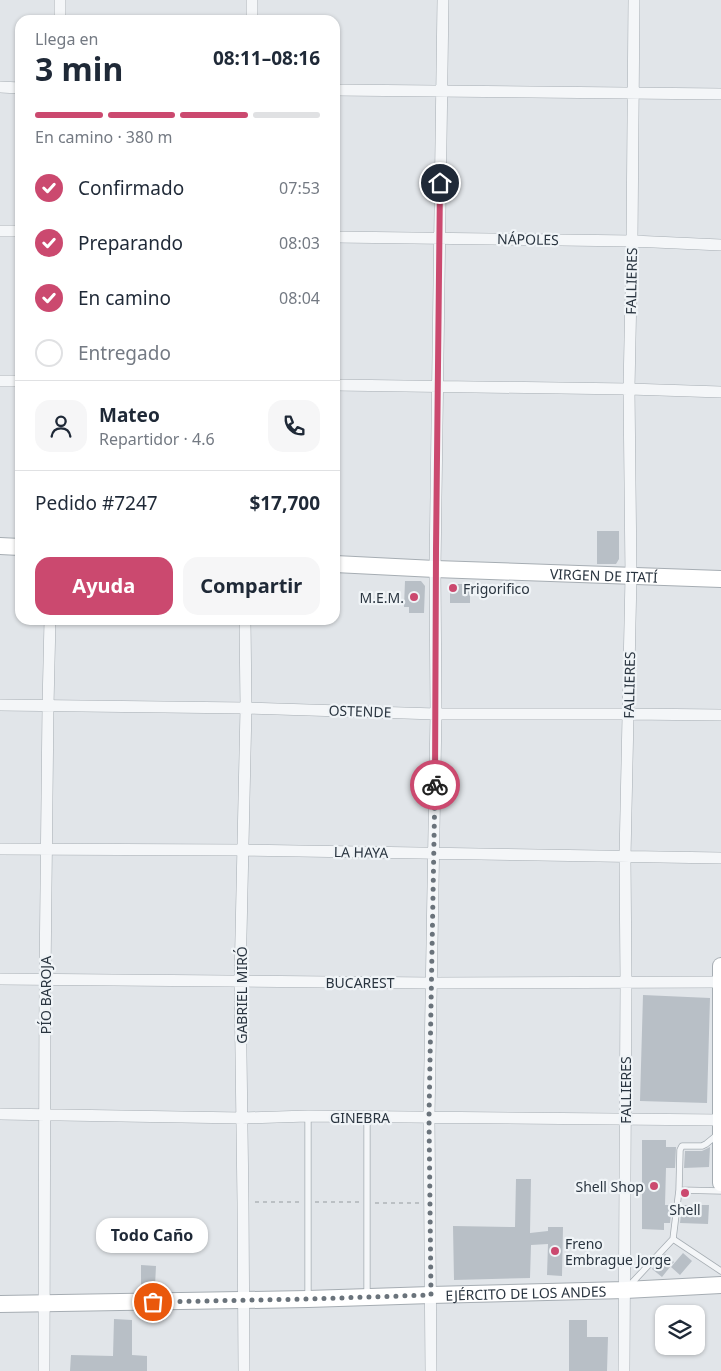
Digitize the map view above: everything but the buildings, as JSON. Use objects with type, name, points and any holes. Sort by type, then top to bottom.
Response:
[{"type":"main road","points":[[0,546],[15,547]]},
{"type":"main road","name":"VIRGEN DE ITATÍ","points":[[340,564],[721,579]]},
{"type":"main road","points":[[721,966],[721,1183]]},
{"type":"main road","name":"EJÉRCITO DE LOS ANDES","points":[[0,1304],[367,1298],[721,1285]]},
{"type":"street","points":[[60,0],[60,15]]},
{"type":"street","points":[[252,0],[252,15]]},
{"type":"street","points":[[431,1371],[429,1117],[436,714],[435,569],[443,0]]},
{"type":"street","name":"FALLIERES","points":[[624,1371],[625,856],[631,576],[629,389],[634,0]]},
{"type":"street","points":[[0,88],[15,88]]},
{"type":"street","points":[[340,90],[721,94]]},
{"type":"street","points":[[0,231],[15,232]]},
{"type":"street","name":"NÁPOLES","points":[[340,237],[632,240],[721,245]]},
{"type":"street","points":[[0,381],[15,381]]},
{"type":"street","points":[[340,385],[721,392]]},
{"type":"street","name":"PÍO BAROJA","points":[[44,1371],[46,849],[50,625]]},
{"type":"street","name":"GABRIEL MIRÓ","points":[[244,1371],[240,981],[246,708],[245,625]]},
{"type":"street","name":"OSTENDE","points":[[0,705],[246,708],[436,714],[721,715]]},
{"type":"street","name":"LA HAYA","points":[[0,849],[243,850],[721,858]]},
{"type":"street","name":"BUCAREST","points":[[0,979],[432,983],[720,982]]},
{"type":"street","name":"GINEBRA","points":[[0,1114],[242,1118],[308,1116],[721,1120]]},
{"type":"lane","points":[[308,1116],[308,1299]]},
{"type":"lane","points":[[367,1118],[367,1298]]},
{"type":"lane","points":[[625,1290],[673,1238],[679,1190],[680,1150],[682,1146],[702,1146],[721,1132]]},
{"type":"lane","points":[[679,1190],[721,1191]]},
{"type":"lane","points":[[673,1238],[721,1271]]},
{"type":"path","points":[[256,1202],[423,1203]]},
{"type":"way so far","points":[[153,1302],[431,1295],[429,1117],[435,785]]},
{"type":"place","name":"Frigorifico","points":[[453,588]]},
{"type":"place","name":"M.E.M.","points":[[414,597]]},
{"type":"place","name":"Shell Shop","points":[[654,1186]]},
{"type":"place","name":"Shell","points":[[685,1193]]},
{"type":"place","name":"Freno Embrague Jorge","points":[[555,1251]]},
{"type":"place","name":"Todo Caño","points":[[153,1302]]},
{"type":"route","points":[[435,785],[440,183]]}]
